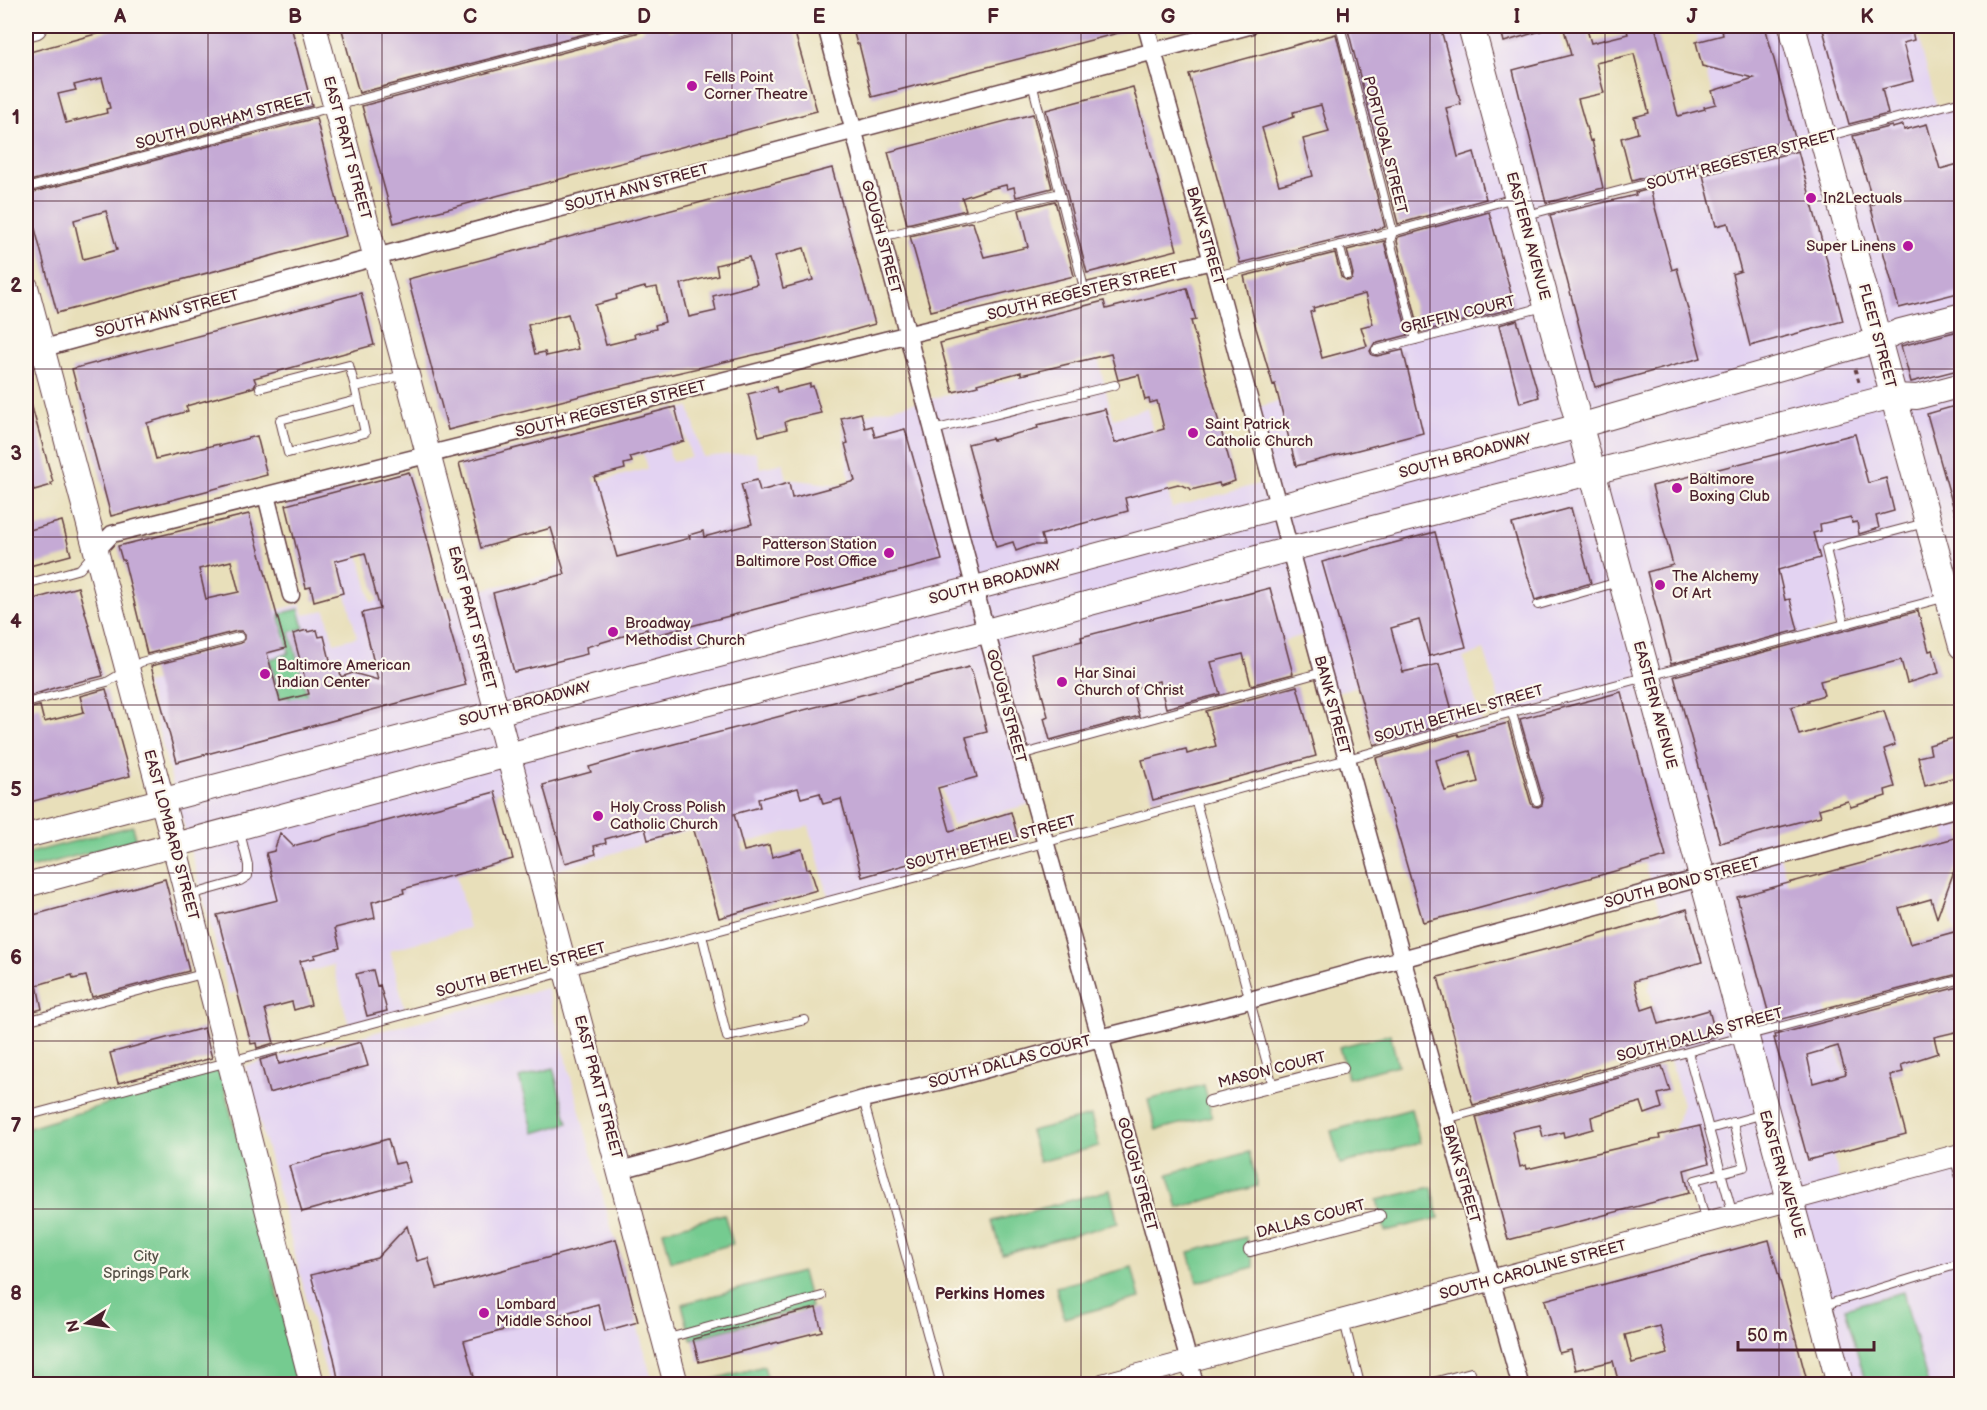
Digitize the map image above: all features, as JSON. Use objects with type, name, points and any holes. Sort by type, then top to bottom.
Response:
[{"type":"main road","points":[[26,28],[34,26]]},
{"type":"main road","name":"EAST PRATT STREET","points":[[314,26],[676,1384]]},
{"type":"main road","name":"EASTERN AVENUE","points":[[1471,26],[1839,1381]]},
{"type":"main road","name":"FLEET STREET","points":[[1792,26],[1928,522],[1955,594],[1962,646]]},
{"type":"main road","name":"EAST LOMBARD STREET","points":[[26,287],[34,351],[96,551],[312,1384]]},
{"type":"main road","name":"SOUTH BROADWAY","points":[[26,836],[497,711],[975,588],[1579,426],[1878,340],[1900,331],[1962,315]]},
{"type":"main road","points":[[26,885],[508,755],[986,631],[1290,549],[1893,396],[1917,397],[1962,385]]},
{"type":"street","name":"GOUGH STREET","points":[[826,26],[986,631],[1195,1384]]},
{"type":"street","name":"BANK STREET","points":[[1146,26],[1520,1384]]},
{"type":"street","name":"SOUTH ANN STREET","points":[[34,351],[376,257],[1249,26]]},
{"type":"street","name":"SOUTH REGESTER STREET","points":[[96,551],[111,534],[428,454],[1085,292],[1214,269]]},
{"type":"street","points":[[266,495],[291,595]]},
{"type":"street","name":"SOUTH BOND STREET","points":[[1402,960],[1962,807]]},
{"type":"street","name":"SOUTH DALLAS COURT","points":[[620,1170],[661,1160],[862,1099],[947,1080],[1402,960]]},
{"type":"street","name":"MASON COURT","points":[[1210,1102],[1342,1068]]},
{"type":"street","name":"SOUTH CAROLINE STREET","points":[[1104,1384],[1958,1155]]},
{"type":"street","name":"DALLAS COURT","points":[[1250,1250],[1379,1216]]},
{"type":"lane","name":"SOUTH DURHAM STREET","points":[[26,188],[638,26]]},
{"type":"lane","name":"PORTUGAL STREET","points":[[1340,26],[1393,232],[1390,241],[1416,340]]},
{"type":"lane","points":[[1032,83],[1085,292]]},
{"type":"lane","name":"SOUTH REGESTER STREET","points":[[1214,269],[1520,207],[1823,139],[1962,101]]},
{"type":"lane","points":[[881,237],[1060,194]]},
{"type":"lane","points":[[1339,245],[1347,274]]},
{"type":"lane","name":"GRIFFIN COURT","points":[[1376,350],[1547,306]]},
{"type":"lane","points":[[260,388],[349,366],[365,433],[288,453],[280,420],[357,400]]},
{"type":"lane","points":[[355,387],[407,374]]},
{"type":"lane","points":[[933,430],[1115,385]]},
{"type":"lane","points":[[1844,624],[1826,549],[1928,522]]},
{"type":"lane","name":"SOUTH REGESTER STREET","points":[[26,584],[80,569],[96,551]]},
{"type":"lane","points":[[1538,606],[1622,581]]},
{"type":"lane","name":"SOUTH BETHEL STREET","points":[[26,1116],[1196,802],[1512,712],[1955,594]]},
{"type":"lane","points":[[26,703],[107,682],[141,662],[239,637]]},
{"type":"lane","points":[[1020,755],[1323,672]]},
{"type":"lane","points":[[1512,712],[1537,801]]},
{"type":"lane","points":[[1196,802],[1274,1086]]},
{"type":"lane","points":[[187,896],[240,882],[248,876],[248,865],[238,828]]},
{"type":"lane","points":[[702,935],[727,1037],[805,1020]]},
{"type":"lane","points":[[26,1021],[206,973]]},
{"type":"lane","name":"SOUTH DALLAS STREET","points":[[1446,1119],[1745,1036],[1962,979]]},
{"type":"lane","points":[[1688,1052],[1733,1215]]},
{"type":"lane","points":[[862,1099],[941,1384]]},
{"type":"lane","points":[[1709,1129],[1765,1114]]},
{"type":"lane","points":[[1706,1223],[1695,1180],[1744,1167],[1733,1122]]},
{"type":"lane","points":[[1958,1155],[1962,1185]]},
{"type":"lane","points":[[1819,1307],[1962,1263]]},
{"type":"lane","points":[[664,1340],[822,1296]]},
{"type":"lane","points":[[1344,1320],[1360,1384]]},
{"type":"lane","points":[[1426,1384],[1471,1372]]},
{"type":"lane","points":[[1810,1384],[1839,1381]]},
{"type":"path","points":[[1856,364],[1854,371],[1857,381],[1862,386]]},
{"type":"shaded area","points":[[1340,26],[1557,26],[1604,195],[1730,161],[1694,26],[1913,26],[1917,39],[1919,39],[1937,108],[1961,102],[1961,592],[1724,656],[1746,742],[1854,1106],[1828,1128],[1841,1188],[1961,1156],[1961,1384],[1841,1384],[1792,1202],[1701,1226],[1674,1132],[1683,1104],[1649,989],[1652,974],[1678,966],[1625,804],[1565,749],[1552,703],[1504,716],[1484,650],[1463,658],[1482,722],[1457,729],[1439,664],[1325,695],[1308,634],[1211,661],[1222,701],[1025,754],[1038,802],[952,825],[935,762],[876,779],[904,879],[829,899],[809,826],[742,844],[694,829],[541,875],[517,787],[440,808],[469,928],[390,950],[406,1014],[350,1029],[333,965],[229,994],[146,684],[184,674],[180,659],[247,641],[242,619],[301,604],[304,615],[325,610],[334,643],[357,637],[333,545],[355,539],[371,602],[388,598],[391,609],[553,574],[565,549],[554,492],[647,469],[635,420],[656,415],[672,462],[691,457],[678,409],[689,407],[703,457],[756,452],[760,468],[783,463],[787,479],[850,486],[842,420],[1098,359],[1113,419],[1147,408],[1172,508],[1266,482],[1248,410],[1326,388],[1325,357],[1460,322],[1417,168],[1380,177]]},
{"type":"shaded area","points":[[1961,809],[1961,955],[1946,898],[1958,878],[1941,815]]},
{"type":"shaded area","points":[[547,988],[653,1384],[329,1384],[245,1066]]},
{"type":"green space","points":[[299,609],[304,628],[290,632],[307,695],[297,729],[289,697],[280,698],[270,659],[287,654],[289,651],[279,614]]},
{"type":"green space","points":[[133,826],[136,840],[26,869],[26,854]]},
{"type":"green space","points":[[1390,1034],[1398,1065],[1348,1078],[1339,1047]]},
{"type":"green space","points":[[553,1068],[568,1123],[534,1133],[519,1078]]},
{"type":"green space","name":"City Springs Park","points":[[216,1070],[221,1075],[301,1384],[26,1384],[26,1129]]},
{"type":"green space","points":[[1204,1085],[1212,1116],[1156,1130],[1148,1100]]},
{"type":"green space","points":[[1411,1109],[1420,1143],[1340,1164],[1331,1131]]},
{"type":"green space","points":[[1091,1116],[1099,1146],[1039,1162],[1030,1131]]},
{"type":"green space","points":[[1249,1152],[1258,1186],[1178,1208],[1168,1174]]},
{"type":"green space","points":[[1432,1187],[1439,1218],[1385,1231],[1377,1200]]},
{"type":"green space","points":[[1110,1190],[1118,1223],[1002,1254],[993,1221]]},
{"type":"green space","points":[[724,1214],[733,1244],[671,1261],[663,1231]]},
{"type":"green space","points":[[1246,1237],[1254,1267],[1197,1282],[1189,1252]]},
{"type":"green space","points":[[1132,1267],[1140,1298],[1064,1318],[1056,1287]]},
{"type":"green space","points":[[802,1272],[811,1307],[691,1339],[682,1304]]},
{"type":"green space","points":[[1903,1292],[1928,1384],[1866,1384],[1845,1308]]},
{"type":"green space","points":[[764,1366],[769,1384],[704,1384],[703,1382]]},
{"type":"building","points":[[125,26],[291,26],[312,106],[26,182],[26,53]],"holes":[[[102,78],[110,108],[106,109],[107,113],[66,123],[58,94],[76,90],[74,85]]]},
{"type":"building","points":[[341,26],[615,26],[359,93]]},
{"type":"building","points":[[644,26],[668,26],[669,31],[691,26],[793,26],[817,111],[394,223],[362,106],[640,32]]},
{"type":"building","points":[[852,26],[1125,26],[1126,31],[872,97],[859,44],[857,44]]},
{"type":"building","points":[[1366,26],[1440,26],[1461,104],[1446,108],[1458,157],[1474,152],[1486,199],[1398,224],[1348,30]]},
{"type":"building","points":[[1500,26],[1546,26],[1547,29],[1504,42]]},
{"type":"building","points":[[1563,26],[1586,26],[1591,43],[1628,34],[1626,26],[1655,26],[1678,116],[1716,104],[1712,91],[1754,78],[1702,66],[1696,42],[1723,35],[1721,26],[1765,26],[1795,138],[1632,181],[1621,138],[1638,133],[1634,117],[1649,113],[1634,54],[1596,63],[1604,93],[1578,99],[1590,141],[1592,140],[1603,188],[1546,203],[1513,70],[1571,55]]},
{"type":"building","points":[[1822,26],[1911,26],[1914,40],[1903,43],[1913,81],[1882,89],[1888,114],[1849,124]]},
{"type":"building","points":[[1336,34],[1385,227],[1240,263],[1189,74]],"holes":[[[1321,105],[1329,132],[1303,139],[1313,176],[1279,185],[1262,128],[1294,117],[1293,112]]]},
{"type":"building","points":[[1133,87],[1177,250],[1087,273],[1046,110]]},
{"type":"building","points":[[1033,114],[1052,188],[1016,197],[1014,187],[1007,189],[1006,185],[989,189],[962,198],[966,210],[907,224],[888,152]]},
{"type":"building","points":[[316,118],[346,236],[57,313],[26,194]],"holes":[[[106,211],[117,250],[83,259],[74,220]]]},
{"type":"building","points":[[1927,124],[1940,169],[1962,163],[1962,292],[1899,308],[1870,205],[1874,204],[1853,136],[1892,126],[1892,128],[1903,125],[1904,130]]},
{"type":"building","points":[[1798,151],[1843,321],[1750,346],[1732,274],[1741,271],[1728,223],[1716,226],[1703,175]]},
{"type":"building","points":[[832,168],[875,324],[814,341],[604,390],[448,430],[408,279]],"holes":[[[804,248],[813,280],[783,288],[775,256]],[[749,257],[757,284],[713,296],[716,311],[689,317],[681,284],[718,275],[716,265]],[[645,287],[646,289],[657,287],[665,322],[655,325],[656,329],[634,334],[635,338],[606,345],[595,305],[617,299],[616,295]],[[568,314],[578,349],[546,356],[545,352],[535,354],[528,325]]]},
{"type":"building","points":[[1650,189],[1672,270],[1677,268],[1701,358],[1595,387],[1550,215],[1636,195],[1635,193]]},
{"type":"building","points":[[1055,201],[1074,276],[931,311],[910,236],[970,222],[973,223],[984,257],[1028,247],[1019,210]]},
{"type":"building","points":[[1489,212],[1515,308],[1420,332],[1397,241],[1398,237]]},
{"type":"building","points":[[1384,241],[1408,335],[1374,344],[1370,351],[1372,355],[1377,356],[1403,350],[1423,433],[1296,466],[1275,384],[1273,385],[1256,328],[1244,276],[1335,253],[1341,277],[1348,281],[1352,279],[1353,274],[1347,250]],"holes":[[[1365,294],[1373,324],[1361,327],[1367,346],[1322,358],[1310,312],[1314,311],[1313,308]]]},
{"type":"building","points":[[1187,288],[1196,320],[1191,321],[1235,481],[1220,486],[1219,483],[1191,490],[1178,484],[1125,498],[1128,511],[1041,535],[1044,545],[1032,545],[1016,551],[1013,542],[996,547],[968,444],[992,438],[993,440],[1038,428],[1037,425],[1105,409],[1115,443],[1164,429],[1157,401],[1150,403],[1149,399],[1145,400],[1139,375],[1118,380],[1111,354],[1021,375],[1021,372],[953,392],[940,343],[1104,301],[1106,309]]},
{"type":"building","points":[[361,293],[374,345],[254,378],[256,383],[254,387],[186,406],[188,411],[147,423],[156,459],[257,436],[267,475],[111,516],[72,369]]},
{"type":"building","points":[[1517,320],[1539,397],[1520,403],[1499,325]]},
{"type":"building","points":[[1962,330],[1962,369],[1911,382],[1901,346]]},
{"type":"building","points":[[810,384],[810,387],[813,386],[821,413],[790,420],[785,422],[787,429],[759,436],[748,394],[776,387],[777,392]]},
{"type":"building","points":[[26,400],[30,400],[53,482],[52,485],[34,490],[33,488],[26,490]]},
{"type":"building","points":[[1962,404],[1962,519],[1957,520],[1927,414]]},
{"type":"building","points":[[675,407],[684,441],[630,457],[632,462],[624,464],[625,469],[594,477],[617,557],[690,538],[689,535],[703,531],[704,537],[752,524],[741,484],[757,480],[760,491],[789,483],[792,498],[855,481],[841,418],[861,413],[865,428],[872,426],[875,437],[905,429],[942,560],[649,637],[647,629],[586,647],[587,654],[514,672],[493,593],[565,574],[551,528],[481,548],[459,463]]},
{"type":"building","points":[[1855,434],[1868,483],[1886,478],[1894,511],[1876,516],[1879,528],[1859,534],[1857,522],[1852,523],[1851,517],[1820,524],[1821,531],[1813,533],[1820,558],[1778,570],[1785,600],[1790,599],[1798,630],[1671,664],[1647,572],[1673,565],[1652,486]]},
{"type":"building","points":[[409,472],[466,685],[177,762],[151,666],[241,643],[245,635],[237,631],[147,654],[124,560],[122,560],[118,546],[249,514],[286,648],[267,653],[280,701],[309,694],[293,634],[307,630],[308,632],[317,630],[319,637],[324,636],[331,664],[337,662],[341,677],[353,673],[378,680],[362,613],[380,609],[365,553],[335,561],[343,593],[314,601],[311,587],[306,588],[286,505]],"holes":[[[231,561],[239,592],[206,599],[199,569]]]},
{"type":"building","points":[[1571,508],[1591,583],[1535,600],[1512,524]]},
{"type":"building","points":[[62,521],[71,555],[26,567],[26,531]]},
{"type":"building","points":[[1435,532],[1466,647],[1429,656],[1419,620],[1391,628],[1403,672],[1439,664],[1455,721],[1374,745],[1322,562]]},
{"type":"building","points":[[78,587],[103,676],[26,697],[26,601]]},
{"type":"building","points":[[1270,588],[1293,674],[1251,685],[1243,654],[1211,662],[1220,694],[1166,708],[1159,681],[1132,689],[1139,716],[1050,740],[1044,718],[1048,716],[1031,654],[1082,641],[1081,637]]},
{"type":"building","points":[[1918,611],[1929,651],[1933,650],[1939,673],[1907,683],[1901,660],[1820,681],[1824,695],[1791,707],[1799,735],[1884,711],[1895,745],[1884,749],[1895,787],[1885,790],[1886,796],[1851,807],[1848,801],[1819,809],[1821,816],[1720,843],[1674,676]]},
{"type":"building","points":[[969,667],[987,732],[966,737],[977,777],[938,788],[950,831],[1011,812],[1018,838],[988,846],[987,843],[975,845],[862,877],[841,799],[823,804],[820,793],[801,798],[798,788],[758,799],[760,807],[734,814],[744,851],[769,845],[772,857],[802,849],[807,869],[810,868],[817,890],[719,918],[693,827],[648,840],[645,828],[605,839],[606,843],[594,846],[596,854],[565,863],[543,785],[591,772],[589,767],[624,757]]},
{"type":"building","points":[[1297,686],[1316,756],[1153,800],[1142,760],[1186,749],[1187,754],[1216,746],[1206,711]]},
{"type":"building","points":[[106,689],[130,776],[26,803],[26,709],[40,706],[44,722],[84,712],[80,696]]},
{"type":"building","points":[[1621,692],[1666,857],[1423,922],[1376,758],[1458,734],[1459,736],[1508,723],[1531,803],[1538,807],[1542,805],[1543,799],[1520,719]],"holes":[[[1470,751],[1478,782],[1445,791],[1436,760]]]},
{"type":"building","points":[[1957,737],[1962,755],[1962,775],[1925,786],[1918,757],[1931,754],[1929,745]]},
{"type":"building","points":[[495,792],[513,859],[403,889],[404,893],[372,902],[375,918],[335,928],[340,948],[300,961],[311,1005],[294,1010],[292,1002],[265,1009],[274,1043],[257,1048],[256,1043],[251,1044],[217,915],[278,900],[266,853],[274,851],[280,833],[293,846]]},
{"type":"building","points":[[1962,836],[1962,849],[1937,918],[1931,899],[1899,908],[1910,944],[1954,932],[1962,962],[1962,973],[1771,1022],[1737,897]]},
{"type":"building","points":[[165,879],[189,971],[92,997],[86,976],[73,979],[72,975],[37,985],[42,1009],[26,1013],[26,917]]},
{"type":"building","points":[[1687,909],[1702,962],[1634,981],[1642,1010],[1654,1006],[1659,1024],[1709,1010],[1716,1036],[1473,1105],[1438,977],[1578,941]]},
{"type":"building","points":[[373,970],[387,1011],[367,1016],[356,974]]},
{"type":"building","points":[[1962,986],[1962,1017],[1957,1018],[1960,1031],[1934,1037],[1938,1053],[1901,1065],[1903,1072],[1890,1075],[1906,1134],[1808,1160],[1775,1035]],"holes":[[[1838,1046],[1846,1074],[1813,1083],[1807,1055]]]},
{"type":"building","points":[[204,1028],[212,1058],[118,1083],[110,1053]]},
{"type":"building","points":[[361,1042],[368,1066],[269,1093],[260,1060],[277,1055],[279,1064]]},
{"type":"building","points":[[1662,1066],[1670,1091],[1658,1094],[1662,1108],[1645,1114],[1641,1102],[1619,1108],[1591,1117],[1593,1129],[1564,1137],[1563,1132],[1543,1137],[1540,1125],[1512,1131],[1520,1167],[1526,1165],[1527,1169],[1660,1139],[1659,1135],[1700,1126],[1709,1163],[1684,1170],[1689,1193],[1508,1240],[1476,1117]]},
{"type":"building","points":[[388,1139],[395,1164],[404,1162],[410,1182],[302,1212],[289,1166]]},
{"type":"building","points":[[407,1226],[417,1261],[428,1258],[437,1288],[616,1239],[638,1322],[605,1331],[598,1304],[464,1341],[476,1384],[339,1384],[311,1275],[377,1258]]},
{"type":"building","points":[[1769,1240],[1806,1377],[1779,1384],[1619,1384],[1613,1361],[1576,1370],[1571,1350],[1559,1353],[1545,1300]],"holes":[[[1660,1326],[1668,1354],[1632,1363],[1625,1335]]]},
{"type":"building","points":[[816,1308],[822,1331],[699,1362],[693,1339]]},
{"type":"place","name":"Fells Point Corner Theatre","points":[[692,86]]},
{"type":"place","name":"In2Lectuals","points":[[1811,198]]},
{"type":"place","name":"Super Linens","points":[[1908,246]]},
{"type":"place","name":"Saint Patrick Catholic Church","points":[[1193,433]]},
{"type":"place","name":"Baltimore Boxing Club","points":[[1677,488]]},
{"type":"place","name":"Patterson Station Baltimore Post Office","points":[[889,553]]},
{"type":"place","name":"The Alchemy Of Art","points":[[1660,585]]},
{"type":"place","name":"Broadway Methodist Church","points":[[613,632]]},
{"type":"place","name":"Baltimore American Indian Center","points":[[265,674]]},
{"type":"place","name":"Har Sinai Church of Christ","points":[[1062,682]]},
{"type":"place","name":"Holy Cross Polish Catholic Church","points":[[598,816]]},
{"type":"place","name":"Lombard Middle School","points":[[484,1313]]},
{"type":"district","name":"Perkins Homes","points":[[990,1294]]}]
